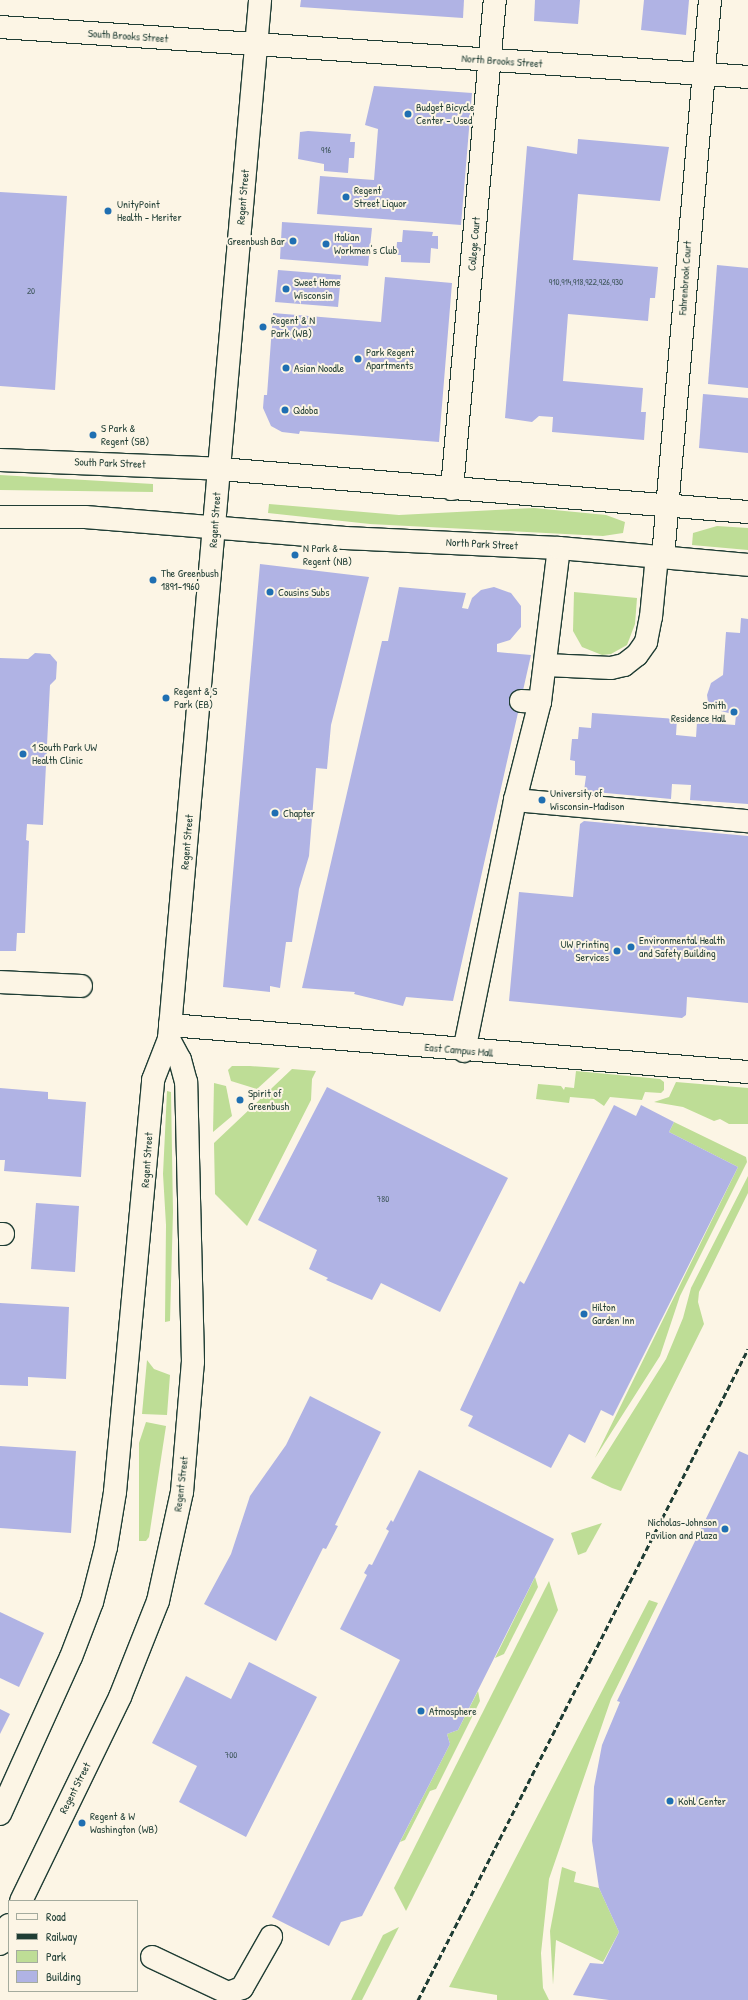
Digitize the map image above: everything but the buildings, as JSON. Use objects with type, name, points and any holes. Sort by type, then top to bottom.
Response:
[{"type":"main road","name":"Regent Street","points":[[0,1814],[71,1657],[92,1602],[106,1547],[124,1417],[153,1080],[170,1032],[260,0]]},
{"type":"main road","name":"College Court","points":[[452,489],[495,0]]},
{"type":"main road","name":"Fahrenbrook Court","points":[[546,665],[611,668],[624,665],[637,655],[647,636],[668,506],[710,0]]},
{"type":"main road","name":"South Brooks Street","points":[[0,27],[257,45]]},
{"type":"main road","name":"North Brooks Street","points":[[257,45],[748,77]]},
{"type":"main road","name":"South Park Street","points":[[0,460],[220,469]]},
{"type":"main road","points":[[220,469],[748,512]]},
{"type":"main road","points":[[0,517],[85,517],[215,528]]},
{"type":"main road","name":"North Park Street","points":[[215,528],[345,538],[559,548],[748,565]]},
{"type":"main road","points":[[464,1051],[516,800],[530,702],[546,665],[559,548]]},
{"type":"main road","points":[[516,800],[748,821]]},
{"type":"main road","points":[[0,982],[81,986]]},
{"type":"main road","name":"Regent Street","points":[[21,1900],[120,1697],[158,1601],[182,1492],[193,1362],[186,1082],[170,1032]]},
{"type":"main road","name":"East Campus Mall","points":[[170,1032],[511,1055],[545,1054],[748,1072]]},
{"type":"main road","points":[[0,1944],[8,1928]]},
{"type":"main road","points":[[152,1957],[228,1993],[242,1988],[272,1937]]},
{"type":"green space","points":[[0,475],[153,484],[153,492],[0,490]]},
{"type":"green space","points":[[269,504],[399,515],[534,508],[606,515],[625,522],[623,533],[603,536],[370,524],[268,513]]},
{"type":"green space","points":[[717,526],[748,528],[748,550],[692,545],[693,533]]},
{"type":"green space","points":[[574,592],[637,598],[635,624],[627,645],[611,654],[602,655],[582,647],[573,631]]},
{"type":"green space","points":[[232,1066],[280,1068],[257,1089],[231,1081],[228,1070]]},
{"type":"green space","points":[[292,1069],[316,1071],[312,1079],[311,1100],[247,1226],[215,1194],[214,1143]]},
{"type":"green space","points":[[576,1071],[660,1079],[664,1082],[664,1090],[661,1093],[645,1092],[642,1100],[610,1097],[604,1106],[594,1099],[570,1097],[569,1103],[536,1099],[538,1084],[561,1086],[564,1090],[565,1087],[574,1088]]},
{"type":"green space","points":[[676,1082],[748,1088],[748,1124],[729,1124],[720,1119],[714,1121],[683,1107],[654,1102],[669,1097]]},
{"type":"green space","points":[[214,1083],[226,1086],[232,1116],[213,1132]]},
{"type":"green space","points":[[167,1091],[171,1092],[173,1212],[170,1321],[165,1322],[166,1225],[163,1174]]},
{"type":"green space","points":[[674,1122],[746,1157],[747,1162],[680,1296],[660,1356],[595,1458],[738,1167],[669,1132]]},
{"type":"green space","points":[[748,1176],[748,1193],[699,1292],[698,1302],[704,1324],[621,1491],[591,1478],[666,1359],[683,1318],[691,1288]]},
{"type":"green space","points":[[147,1360],[154,1369],[170,1375],[167,1415],[142,1414]]},
{"type":"green space","points":[[146,1422],[166,1426],[149,1537],[146,1541],[139,1541],[139,1443]]},
{"type":"green space","points":[[602,1523],[586,1552],[578,1555],[571,1533]]},
{"type":"green space","points":[[535,1577],[538,1587],[504,1654],[495,1658]]},
{"type":"green space","points":[[549,1581],[558,1610],[406,1911],[394,1888]]},
{"type":"green space","points":[[649,1600],[658,1603],[611,1699],[549,1879],[541,1953],[543,1988],[549,2000],[497,2000],[497,1995],[449,1987]]},
{"type":"green space","points":[[478,1691],[480,1701],[436,1789],[430,1791],[405,1840],[400,1842],[450,1744],[447,1734],[458,1730]]},
{"type":"green space","points":[[562,1867],[576,1872],[574,1882],[599,1888],[619,1932],[603,1962],[556,1940],[553,1985],[550,1931]]},
{"type":"green space","points":[[399,1927],[362,2000],[351,2000],[383,1935]]},
{"type":"railway","points":[[418,2000],[748,1349]]},
{"type":"place","name":"Budget Bicycle Center - Used","points":[[408,114]]},
{"type":"place","name":"Regent Street Liquor","points":[[346,197]]},
{"type":"place","name":"UnityPoint Health - Meriter","points":[[108,211]]},
{"type":"place","name":"Greenbush Bar","points":[[293,241]]},
{"type":"place","name":"Italian Workmen's Club","points":[[326,244]]},
{"type":"place","name":"Sweet Home Wisconsin","points":[[286,289]]},
{"type":"place","name":"Regent & N Park (WB)","points":[[263,327]]},
{"type":"place","name":"Park Regent Apartments","points":[[358,359]]},
{"type":"place","name":"Asian Noodle","points":[[286,368]]},
{"type":"place","name":"Qdoba","points":[[285,410]]},
{"type":"place","name":"S Park & Regent (SB)","points":[[93,435]]},
{"type":"place","name":"N Park & Regent (NB)","points":[[295,555]]},
{"type":"place","name":"The Greenbush 1891-1960","points":[[153,580]]},
{"type":"place","name":"Cousins Subs","points":[[270,592]]},
{"type":"place","name":"Regent & S Park (EB)","points":[[166,698]]},
{"type":"place","name":"Smith Residence Hall","points":[[734,712]]},
{"type":"place","name":"1 South Park UW Health Clinic","points":[[23,754]]},
{"type":"place","name":"University of Wisconsin-Madison","points":[[542,800]]},
{"type":"place","name":"Chapter","points":[[275,813]]},
{"type":"place","name":"Environmental Health and Safety Building","points":[[631,947]]},
{"type":"place","name":"UW Printing Services","points":[[617,951]]},
{"type":"place","name":"Spirit of Greenbush","points":[[240,1100]]},
{"type":"place","name":"Hilton Garden Inn","points":[[584,1314]]},
{"type":"place","name":"Nicholas-Johnson Pavilion and Plaza","points":[[725,1529]]},
{"type":"place","name":"Atmosphere","points":[[421,1711]]},
{"type":"place","name":"Kohl Center","points":[[670,1801]]},
{"type":"place","name":"Regent & W Washington (WB)","points":[[82,1823]]}]
